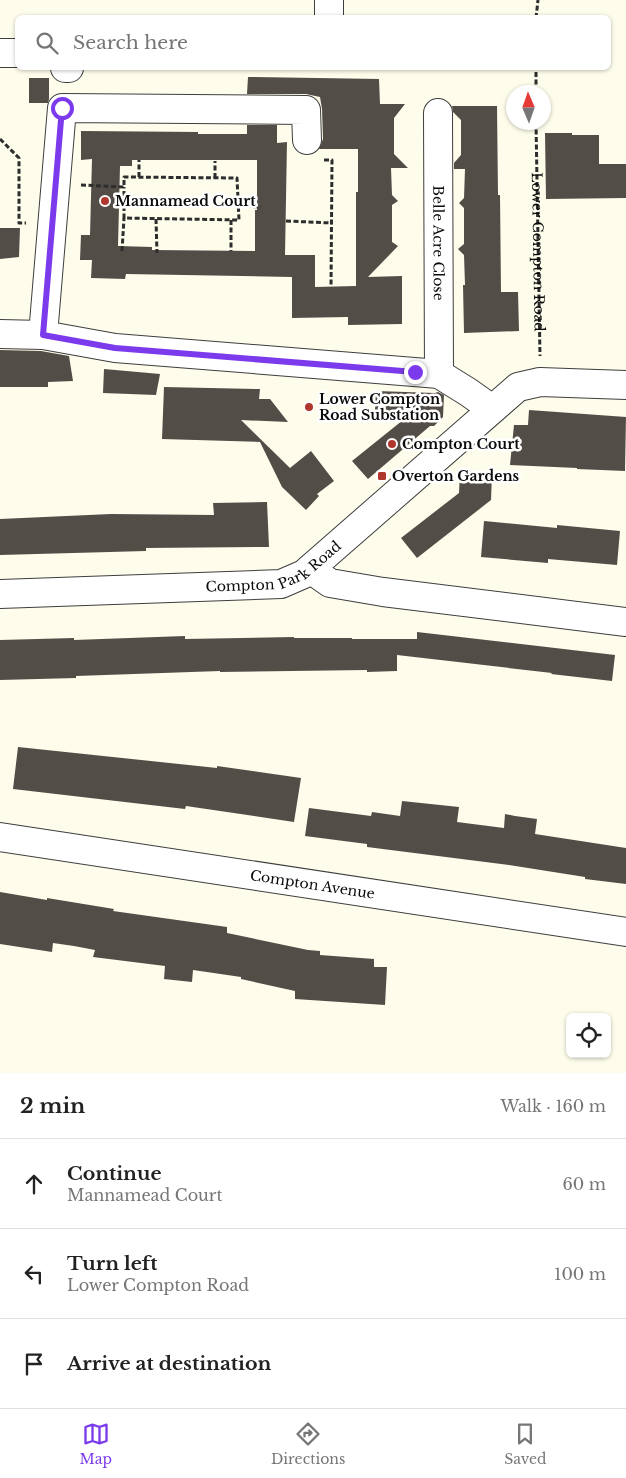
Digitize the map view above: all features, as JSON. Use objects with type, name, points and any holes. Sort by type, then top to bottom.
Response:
[{"type":"street","points":[[329,15],[330,0]]},
{"type":"street","points":[[0,53],[15,52]]},
{"type":"street","points":[[43,335],[62,108],[306,110],[307,140]]},
{"type":"street","name":"Belle Acre Close","points":[[438,113],[439,374]]},
{"type":"street","points":[[0,334],[43,335],[115,348],[439,374],[492,409],[518,387],[540,382],[626,385]]},
{"type":"street","name":"Compton Park Road","points":[[0,594],[281,584],[304,574],[492,409]]},
{"type":"street","points":[[310,569],[330,583],[383,592],[626,622]]},
{"type":"street","name":"Compton Avenue","points":[[0,837],[626,932]]},
{"type":"path","points":[[536,15],[538,0]]},
{"type":"path","points":[[536,70],[536,85]]},
{"type":"path","name":"Lower Compton Road","points":[[536,130],[540,382]]},
{"type":"path","points":[[0,139],[19,158],[19,223]]},
{"type":"path","points":[[307,140],[308,160],[332,160],[331,286]]},
{"type":"path","points":[[139,160],[139,177]]},
{"type":"path","points":[[215,161],[215,178]]},
{"type":"path","points":[[122,251],[124,177],[237,178],[239,220],[124,218]]},
{"type":"path","points":[[55,184],[124,187]]},
{"type":"path","points":[[238,206],[261,207]]},
{"type":"path","points":[[156,219],[157,253]]},
{"type":"path","points":[[231,220],[231,251]]},
{"type":"path","points":[[286,221],[332,223]]},
{"type":"building","points":[[248,77],[379,79],[380,104],[405,104],[394,118],[394,154],[408,168],[391,168],[392,195],[398,201],[392,205],[392,242],[398,246],[368,277],[402,276],[402,324],[348,325],[348,317],[292,318],[292,277],[126,274],[125,279],[91,278],[92,260],[80,260],[81,235],[90,235],[92,159],[81,160],[81,131],[247,134],[247,125],[277,125],[277,143],[287,142],[285,255],[315,255],[315,287],[356,286],[358,149],[319,149],[323,139],[320,97],[306,94],[247,94]],"holes":[[[132,160],[257,160],[255,251],[152,250],[152,247],[118,246],[120,166],[132,166]]]},
{"type":"building","points":[[29,78],[49,78],[48,103],[29,103]]},
{"type":"building","points":[[452,106],[497,106],[501,292],[518,292],[519,331],[464,333],[464,255],[458,249],[464,244],[464,208],[459,203],[464,198],[465,169],[454,169],[454,163],[461,155],[461,120],[453,112]]},
{"type":"building","points":[[545,133],[599,135],[599,164],[626,164],[626,198],[546,199]]},
{"type":"building","points":[[0,228],[20,228],[19,257],[0,259]]},
{"type":"building","points":[[0,350],[41,351],[69,356],[73,381],[48,382],[48,387],[0,387]]},
{"type":"building","points":[[104,369],[160,374],[156,395],[103,393]]},
{"type":"building","points":[[164,387],[260,389],[259,399],[270,399],[288,422],[241,420],[290,468],[311,451],[334,481],[317,494],[319,496],[306,510],[282,487],[260,442],[262,442],[162,439]]},
{"type":"building","name":"Compton Court","points":[[376,391],[438,392],[444,395],[443,417],[368,479],[352,461],[413,412],[375,410]]},
{"type":"building","points":[[529,410],[626,417],[625,471],[510,465],[514,425],[528,425]]},
{"type":"building","points":[[460,472],[492,474],[491,500],[417,558],[401,538],[459,493]]},
{"type":"building","points":[[267,502],[269,547],[146,548],[146,551],[0,555],[0,519],[111,514],[214,515],[213,503]]},
{"type":"building","points":[[484,521],[557,528],[557,525],[620,531],[617,565],[548,559],[548,563],[481,557]]},
{"type":"building","points":[[417,632],[615,655],[612,681],[397,655],[397,671],[220,671],[0,680],[0,640],[74,638],[74,640],[185,636],[185,639],[294,637],[417,639]]},
{"type":"building","points":[[18,747],[217,768],[217,766],[301,778],[294,822],[186,806],[185,809],[13,789]]},
{"type":"building","points":[[402,801],[459,807],[457,822],[504,828],[505,814],[537,819],[535,834],[626,848],[626,884],[585,879],[585,877],[509,865],[367,847],[367,844],[305,836],[309,808],[371,816],[372,812],[400,816]]},
{"type":"building","points":[[0,892],[114,909],[113,911],[227,927],[227,933],[320,951],[320,955],[374,959],[374,967],[387,967],[385,1005],[295,999],[295,991],[241,979],[241,977],[193,970],[192,982],[164,979],[165,966],[93,957],[95,950],[74,946],[53,943],[52,952],[0,944]]},
{"type":"place","name":"Mannamead Court","points":[[105,201]]},
{"type":"place","name":"Lower Compton Road Substation","points":[[309,407]]},
{"type":"place","name":"Compton Court","points":[[392,444]]},
{"type":"place","name":"Overton Gardens","points":[[382,476]]},
{"type":"route","points":[[62,108],[43,335],[115,348],[415,372]]}]
